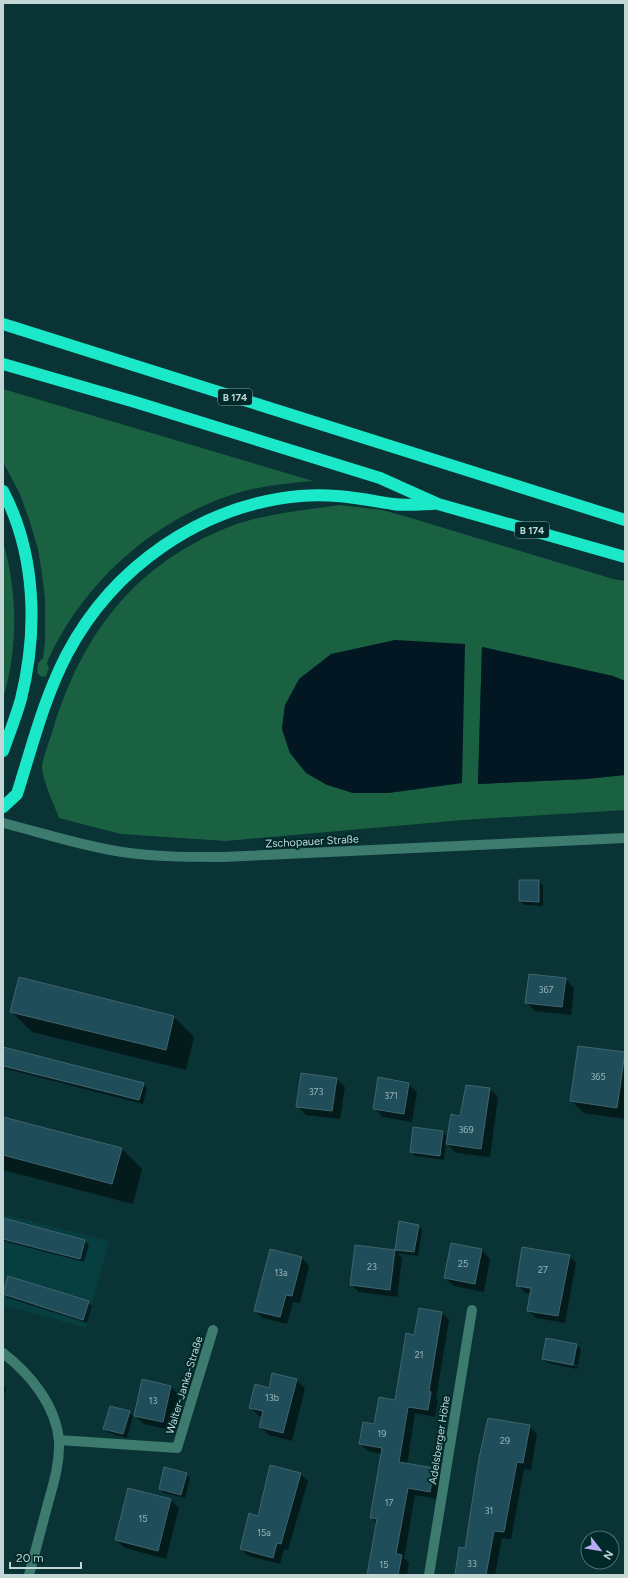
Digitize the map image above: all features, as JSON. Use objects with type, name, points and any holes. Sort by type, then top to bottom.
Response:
[{"type":"highway","points":[[3,315],[20,329]]},
{"type":"highway","name":"B 174","points":[[3,324],[625,520]]},
{"type":"highway","name":"B 174","points":[[3,364],[142,404],[380,478],[438,504],[625,558]]},
{"type":"highway","points":[[3,491],[16,522],[23,546],[29,575],[32,614],[30,646],[21,700],[3,751]]},
{"type":"highway","points":[[3,807],[17,794],[54,683],[67,654],[85,624],[102,600],[122,579],[149,556],[174,538],[198,525],[224,514],[276,499],[325,495],[366,499],[394,504],[438,504]]},
{"type":"street","name":"Zschopauer Straße","points":[[3,823],[84,845],[122,852],[163,857],[223,857],[625,838]]},
{"type":"street","name":"Adelsberger Höhe","points":[[429,1575],[472,1310]]},
{"type":"street","name":"Walter-Janka-Straße","points":[[59,1440],[177,1448],[213,1330]]},
{"type":"street","points":[[3,1353],[19,1367],[41,1393],[48,1404],[59,1440],[58,1468],[29,1575]]},
{"type":"shaded area","points":[[395,640],[465,644],[462,783],[388,793],[353,793],[327,785],[306,773],[290,753],[282,729],[285,705],[299,679],[331,654]]},
{"type":"shaded area","points":[[482,647],[613,676],[625,681],[625,775],[586,779],[478,784]]},
{"type":"shaded area","points":[[3,1214],[109,1241],[86,1328],[3,1305]]},
{"type":"green space","points":[[3,389],[313,481],[287,483],[244,491],[213,502],[183,516],[154,534],[128,554],[104,577],[82,603],[64,630],[48,660],[47,664],[49,668],[46,676],[42,677],[37,673],[38,663],[43,658],[45,642],[45,599],[42,574],[38,549],[30,522],[20,494],[3,462]]},
{"type":"green space","points":[[340,505],[382,510],[401,515],[613,579],[625,581],[625,681],[613,676],[482,647],[478,784],[586,779],[625,775],[625,810],[463,820],[226,841],[121,834],[59,818],[45,781],[42,769],[43,760],[66,693],[80,663],[96,635],[114,609],[136,586],[160,565],[188,547],[219,531],[233,525],[263,517]],"holes":[[[285,705],[462,783],[388,793],[353,793],[290,753],[282,729]]]},
{"type":"green space","points":[[3,542],[8,561],[14,601],[14,640],[8,680],[3,699]]},
{"type":"building","points":[[519,880],[539,880],[539,902],[519,901]]},
{"type":"building","points":[[529,974],[566,978],[562,1007],[525,1003]]},
{"type":"building","points":[[19,977],[174,1016],[166,1050],[10,1012]]},
{"type":"building","points":[[578,1046],[625,1052],[617,1108],[570,1101]]},
{"type":"building","points":[[3,1047],[144,1083],[139,1100],[3,1066]]},
{"type":"building","points":[[301,1073],[337,1078],[332,1111],[296,1107]]},
{"type":"building","points":[[378,1077],[409,1083],[404,1114],[373,1109]]},
{"type":"building","points":[[466,1085],[490,1088],[481,1149],[446,1144],[451,1114],[460,1116]]},
{"type":"building","points":[[3,1117],[122,1148],[112,1184],[3,1155]]},
{"type":"building","points":[[413,1127],[443,1131],[440,1156],[410,1152]]},
{"type":"building","points":[[3,1218],[85,1240],[80,1259],[3,1239]]},
{"type":"building","points":[[399,1221],[419,1225],[414,1252],[395,1250]]},
{"type":"building","points":[[451,1243],[482,1249],[475,1284],[444,1278]]},
{"type":"building","points":[[355,1245],[395,1250],[390,1290],[350,1285]]},
{"type":"building","points":[[522,1247],[570,1255],[558,1316],[527,1311],[531,1288],[516,1286]]},
{"type":"building","points":[[270,1249],[302,1257],[292,1296],[286,1295],[280,1317],[254,1311]]},
{"type":"building","points":[[8,1276],[89,1301],[83,1320],[3,1294]]},
{"type":"building","points":[[419,1308],[442,1312],[429,1391],[431,1392],[428,1410],[408,1407],[399,1462],[434,1468],[430,1492],[408,1488],[396,1554],[402,1555],[398,1575],[367,1575],[377,1519],[370,1518],[382,1448],[359,1444],[363,1422],[374,1424],[379,1397],[395,1400],[406,1333],[414,1335]]},
{"type":"building","points":[[546,1338],[577,1344],[573,1365],[542,1359]]},
{"type":"building","points":[[272,1373],[297,1379],[283,1433],[259,1427],[263,1411],[249,1408],[255,1384],[269,1388]]},
{"type":"building","points":[[142,1379],[171,1386],[163,1422],[134,1416]]},
{"type":"building","points":[[110,1406],[130,1411],[123,1434],[103,1429]]},
{"type":"building","points":[[488,1418],[530,1425],[523,1463],[517,1462],[504,1532],[494,1531],[486,1575],[455,1575],[459,1547],[465,1548],[479,1458]]},
{"type":"building","points":[[270,1465],[301,1473],[281,1544],[277,1543],[273,1558],[240,1549],[249,1513],[258,1516]]},
{"type":"building","points":[[164,1467],[187,1473],[181,1495],[159,1489]]},
{"type":"building","points":[[128,1488],[171,1499],[158,1551],[115,1540]]}]
